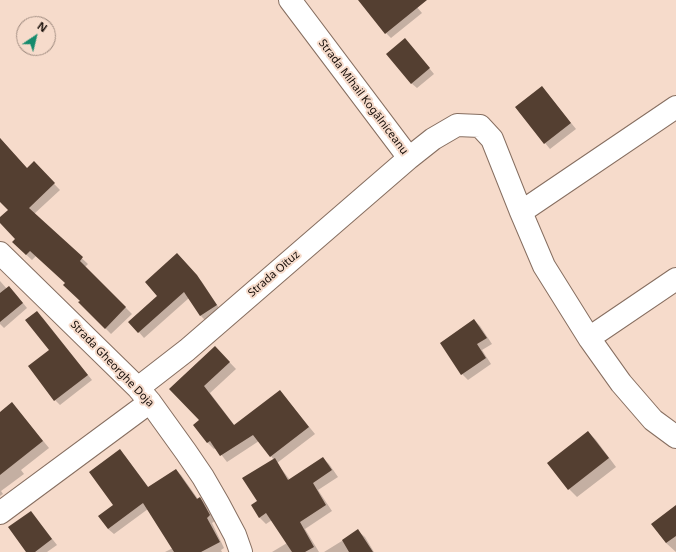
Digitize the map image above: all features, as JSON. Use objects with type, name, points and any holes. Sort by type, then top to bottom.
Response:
[{"type":"street","name":"Strada Mihail Kogălniceanu","points":[[290,0],[409,158],[433,139],[457,125],[480,126],[492,139],[520,212],[544,266],[589,338],[621,383],[653,420],[676,437]]},
{"type":"street","points":[[520,212],[676,107]]},
{"type":"street","name":"Strada Oituz","points":[[0,513],[144,395],[186,350],[409,158]]},
{"type":"street","name":"Strada Gheorghe Doja","points":[[0,253],[144,395],[186,452],[207,484],[228,522],[241,552]]},
{"type":"street","points":[[589,338],[676,279]]},
{"type":"building","points":[[358,0],[427,0],[385,34]]},
{"type":"building","points":[[405,38],[430,68],[411,84],[386,54]]},
{"type":"building","points":[[542,86],[571,123],[544,144],[515,107]]},
{"type":"building","points":[[0,138],[27,168],[34,161],[55,183],[29,208],[83,257],[80,261],[126,307],[105,329],[78,302],[80,301],[63,285],[65,283],[30,251],[26,255],[12,242],[15,239],[0,223],[0,217],[8,210],[0,202]]},
{"type":"building","points":[[177,253],[197,275],[217,305],[200,316],[184,292],[138,333],[128,322],[157,296],[145,282]]},
{"type":"building","points":[[9,286],[23,303],[0,322],[0,293]]},
{"type":"building","points":[[37,311],[88,375],[54,401],[28,366],[49,350],[25,320]]},
{"type":"building","points":[[474,319],[487,338],[477,344],[486,358],[461,375],[440,343]]},
{"type":"building","points":[[215,346],[230,362],[204,386],[234,425],[280,390],[309,427],[270,457],[253,435],[220,456],[210,441],[207,443],[193,425],[199,420],[169,389]]},
{"type":"building","points":[[12,402],[43,441],[0,475],[0,412]]},
{"type":"building","points":[[588,431],[609,458],[568,490],[547,463]]},
{"type":"building","points":[[120,449],[148,487],[176,469],[197,499],[200,497],[210,515],[207,518],[220,542],[201,552],[174,552],[143,503],[108,529],[98,516],[113,505],[89,472]]},
{"type":"building","points":[[323,457],[332,470],[313,483],[326,505],[300,522],[314,547],[305,552],[292,552],[266,513],[259,518],[251,505],[257,501],[242,478],[275,458],[288,480]]},
{"type":"building","points":[[676,505],[676,536],[666,543],[651,524]]},
{"type":"building","points":[[31,511],[52,539],[35,552],[26,552],[8,527]]},
{"type":"building","points":[[358,529],[373,552],[349,552],[342,540]]}]
